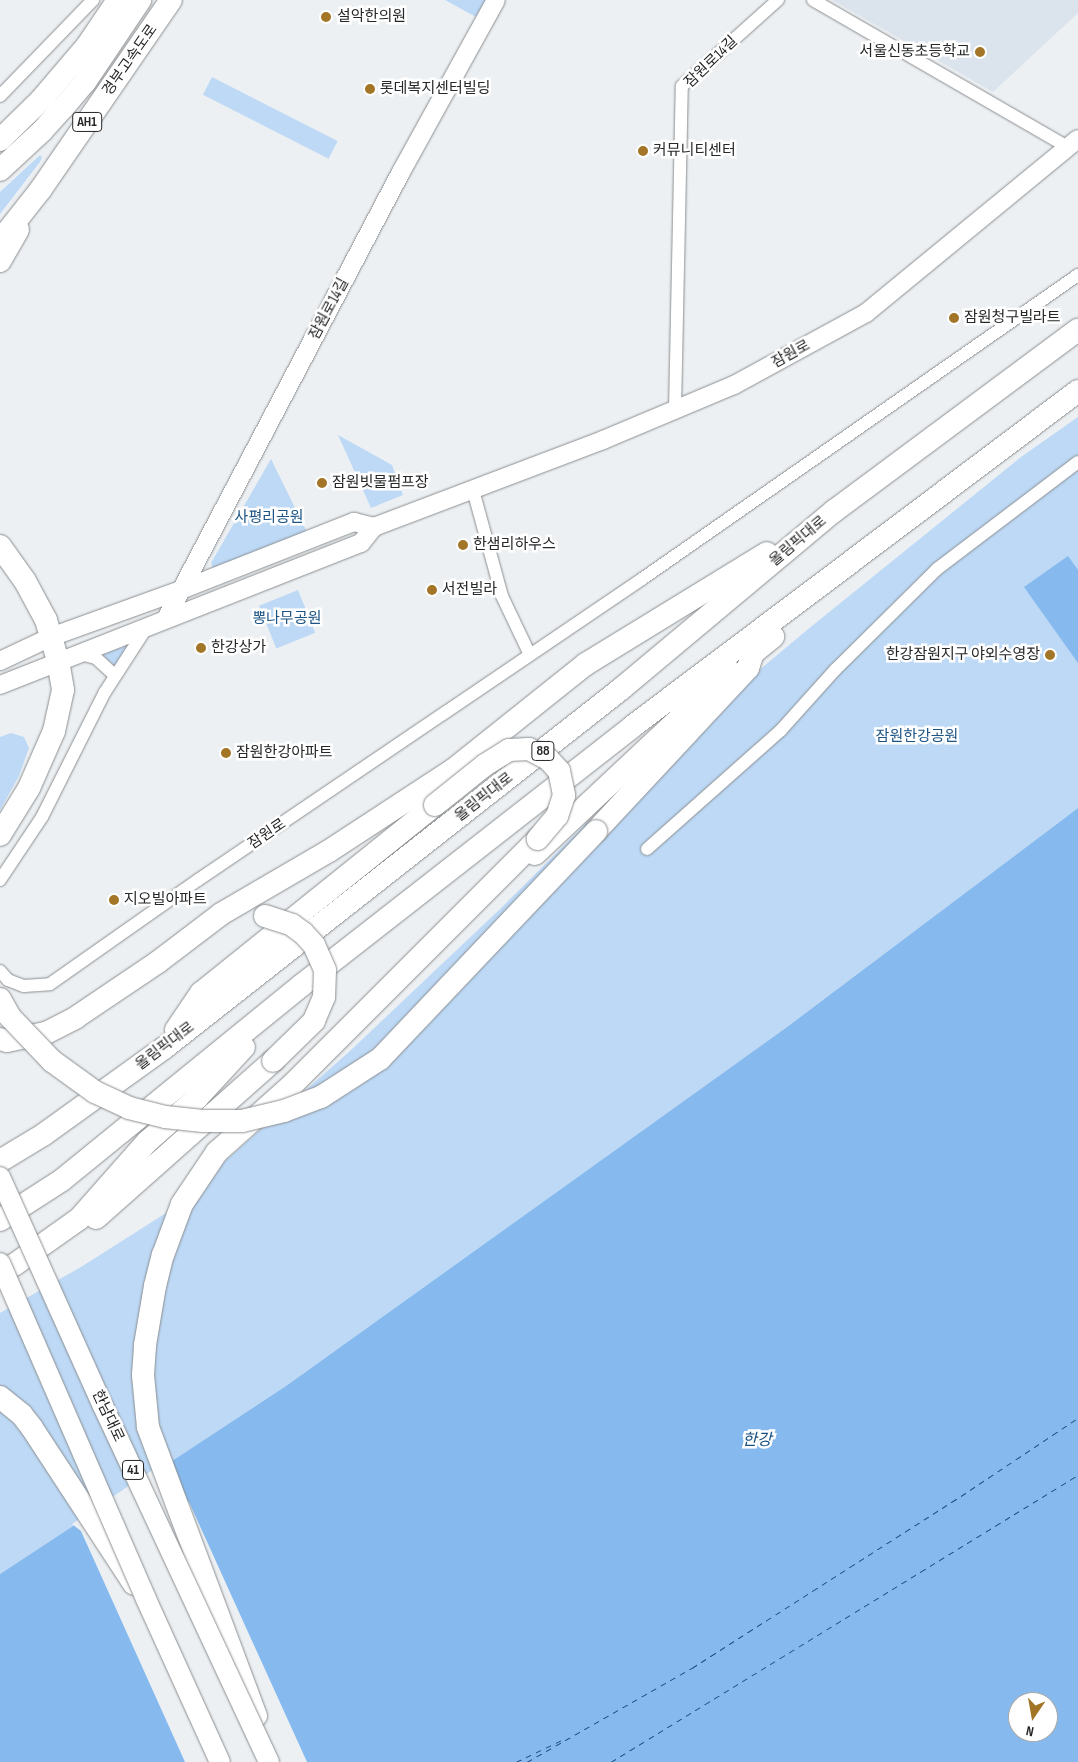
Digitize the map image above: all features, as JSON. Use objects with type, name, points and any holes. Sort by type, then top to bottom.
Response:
[{"type":"highway","points":[[0,140],[53,86],[87,46],[118,0]]},
{"type":"highway","name":"경부고속도로","points":[[0,170],[42,132],[85,82],[140,0]]},
{"type":"highway","name":"경부고속도로","points":[[0,242],[41,189],[171,0]]},
{"type":"highway","points":[[0,261],[41,189]]},
{"type":"highway","name":"올림픽대로","points":[[0,1161],[43,1134],[164,1048],[621,689],[834,511],[1078,330]]},
{"type":"highway","name":"88","points":[[0,1220],[62,1180],[302,985],[634,726],[1078,391]]},
{"type":"highway","points":[[0,1039],[7,1041],[46,1033],[76,1018],[158,962],[221,914],[329,850],[453,770],[586,664],[834,511]]},
{"type":"highway","points":[[0,546],[25,582],[46,620],[58,661],[63,690],[54,731],[29,788],[0,835]]},
{"type":"highway","points":[[328,1048],[714,684],[777,633],[815,591]]},
{"type":"highway","points":[[0,999],[10,1017],[52,1061],[95,1092],[129,1108],[165,1117],[203,1121],[242,1122],[284,1111],[320,1096],[380,1059],[748,668],[753,652]]},
{"type":"highway","points":[[164,1048],[202,993],[485,765],[509,750],[529,749],[548,759],[558,771],[564,795],[557,816],[538,839],[293,1084],[217,1152],[182,1204],[163,1255],[155,1286],[145,1345],[144,1404],[148,1427],[273,1762]]},
{"type":"highway","points":[[0,1290],[20,1278],[72,1239],[273,1061],[314,1021],[324,997],[325,970],[314,945],[292,925],[265,916],[238,919],[158,962]]},
{"type":"highway","points":[[0,1272],[14,1265],[79,1219],[147,1142],[197,1098],[302,985]]},
{"type":"highway","points":[[0,1397],[17,1410],[32,1428],[146,1599]]},
{"type":"main road","name":"잠원로14길","points":[[166,619],[397,180],[496,0]]},
{"type":"main road","name":"잠원로","points":[[0,685],[360,543],[374,527],[473,490],[734,385],[866,314],[1073,143]]},
{"type":"main road","name":"잠원로","points":[[0,661],[51,638],[215,577],[354,522],[374,527]]},
{"type":"main road","points":[[201,553],[204,566],[215,577]]},
{"type":"main road","name":"한남대로","points":[[0,1177],[103,1406],[269,1762]]},
{"type":"main road","points":[[0,1264],[146,1599],[220,1762]]},
{"type":"street","points":[[0,96],[93,0]]},
{"type":"street","name":"잠원로14길","points":[[675,410],[682,86],[778,0]]},
{"type":"street","name":"잠원로","points":[[813,0],[1073,143]]},
{"type":"street","name":"잠원로","points":[[0,971],[8,980],[24,986],[50,984],[206,874],[530,655],[920,387],[1078,275]]},
{"type":"street","points":[[647,849],[781,730],[836,670],[937,569],[1078,462]]},
{"type":"street","points":[[473,490],[502,596],[530,655]]},
{"type":"street","points":[[0,880],[47,809],[115,676],[147,627]]},
{"type":"street","points":[[80,654],[96,658],[115,676]]},
{"type":"shaded area","name":"서울신동초등학교","points":[[832,0],[1078,0],[1078,13],[993,92]]},
{"type":"green space","points":[[445,0],[486,0],[476,17]]},
{"type":"green space","points":[[212,77],[338,141],[329,159],[203,95]]},
{"type":"green space","points":[[40,155],[42,157],[40,162],[0,214],[0,192]]},
{"type":"green space","name":"잠원한강공원","points":[[1078,417],[1078,808],[787,1027],[286,1386],[0,1574],[0,1313],[81,1267],[166,1213],[350,1051],[500,909],[639,771],[807,630],[1021,457]]},
{"type":"green space","points":[[338,435],[392,465],[403,495],[371,508]]},
{"type":"green space","name":"사평리공원","points":[[271,459],[307,532],[215,573],[211,563]]},
{"type":"green space","name":"뽕나무공원","points":[[298,590],[315,633],[276,648],[259,606]]},
{"type":"green space","points":[[128,645],[115,666],[102,655]]},
{"type":"green space","points":[[11,733],[24,737],[29,748],[19,776],[0,810],[0,737]]},
{"type":"water","points":[[1068,556],[1078,570],[1078,663],[1024,587]]},
{"type":"water","name":"한강","points":[[1078,808],[1078,1762],[0,1762],[0,1574],[286,1386],[787,1027]]},
{"type":"pier","points":[[169,1459],[180,1498],[189,1502],[307,1762],[185,1762],[81,1531],[72,1524]]},
{"type":"ferry route","points":[[527,1762],[692,1668],[970,1490],[1078,1418]]},
{"type":"ferry route","points":[[611,1762],[1078,1475]]},
{"type":"ferry route","points":[[516,1762],[564,1739]]},
{"type":"place","name":"설악한의원","points":[[326,17]]},
{"type":"place","name":"서울신동초등학교","points":[[980,52]]},
{"type":"place","name":"롯데복지센터빌딩","points":[[370,89]]},
{"type":"place","name":"커뮤니티센터","points":[[643,151]]},
{"type":"place","name":"잠원청구빌라트","points":[[954,318]]},
{"type":"place","name":"잠원빗물펌프장","points":[[322,483]]},
{"type":"place","name":"한샘리하우스","points":[[463,545]]},
{"type":"place","name":"서전빌라","points":[[432,590]]},
{"type":"place","name":"한강상가","points":[[201,648]]},
{"type":"place","name":"한강잠원지구 야외수영장","points":[[1050,655]]},
{"type":"place","name":"잠원한강아파트","points":[[226,753]]},
{"type":"place","name":"지오빌아파트","points":[[114,900]]}]
